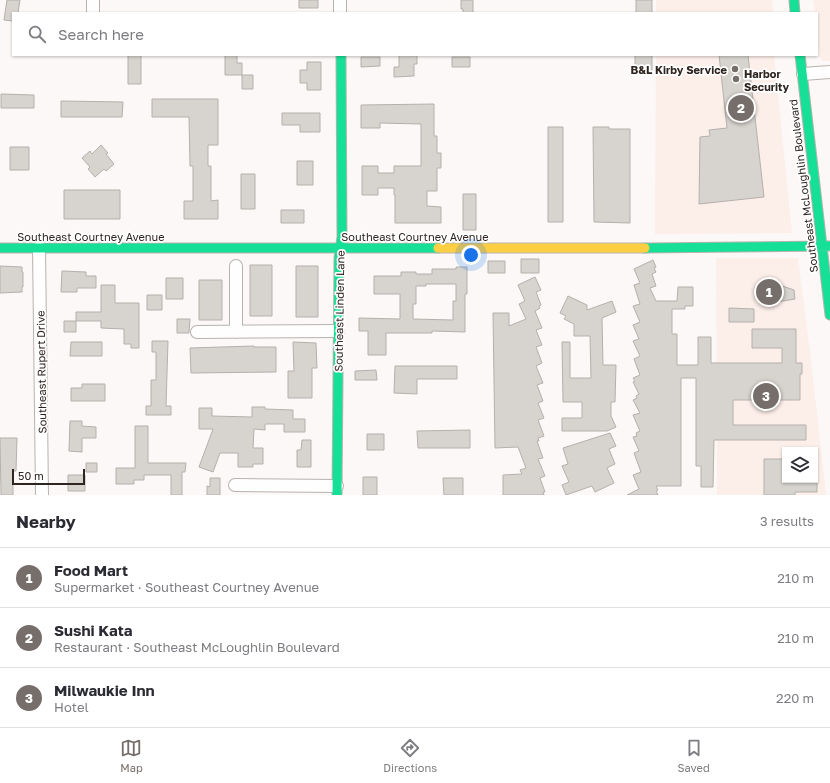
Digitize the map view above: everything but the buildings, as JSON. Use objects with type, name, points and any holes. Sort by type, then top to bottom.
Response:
[{"type":"street","points":[[93,0],[93,12]]},
{"type":"street","points":[[340,0],[340,12]]},
{"type":"street","points":[[794,0],[796,12]]},
{"type":"street","name":"Southeast Linden Lane","points":[[337,490],[339,258],[342,237],[341,56]]},
{"type":"street","name":"Southeast McLoughlin Boulevard","points":[[800,56],[826,246],[830,315]]},
{"type":"street","points":[[802,74],[830,72]]},
{"type":"street","name":"Southeast Courtney Avenue","points":[[0,248],[826,246]]},
{"type":"street","name":"Southeast Rupert Drive","points":[[39,248],[42,495]]},
{"type":"street","points":[[236,266],[236,332]]},
{"type":"street","points":[[197,332],[338,331]]},
{"type":"street","points":[[235,484],[337,490]]},
{"type":"shaded area","points":[[656,0],[772,0],[773,12],[656,12]]},
{"type":"shaded area","points":[[813,0],[830,0],[830,61],[823,61],[819,56],[818,12],[815,12]]},
{"type":"shaded area","points":[[656,56],[774,56],[792,233],[655,234]]},
{"type":"shaded area","points":[[716,258],[798,258],[826,495],[717,495]]},
{"type":"traffic: fast","points":[[794,0],[795,12]]},
{"type":"traffic: fast","points":[[337,495],[339,258],[342,237],[341,56]]},
{"type":"traffic: fast","points":[[800,56],[830,315]]},
{"type":"traffic: fast","points":[[645,248],[830,246]]},
{"type":"traffic: fast","points":[[0,248],[438,248]]},
{"type":"traffic: slow","points":[[438,248],[645,248]]},
{"type":"place","name":"B&L Kirby Service","points":[[735,69]]},
{"type":"place","name":"Harbor Security","points":[[736,79]]},
{"type":"place","name":"Sushi Kata","points":[[741,108]]},
{"type":"place","name":"Food Mart","points":[[769,292]]},
{"type":"place","name":"Milwaukie Inn","points":[[766,396]]}]
